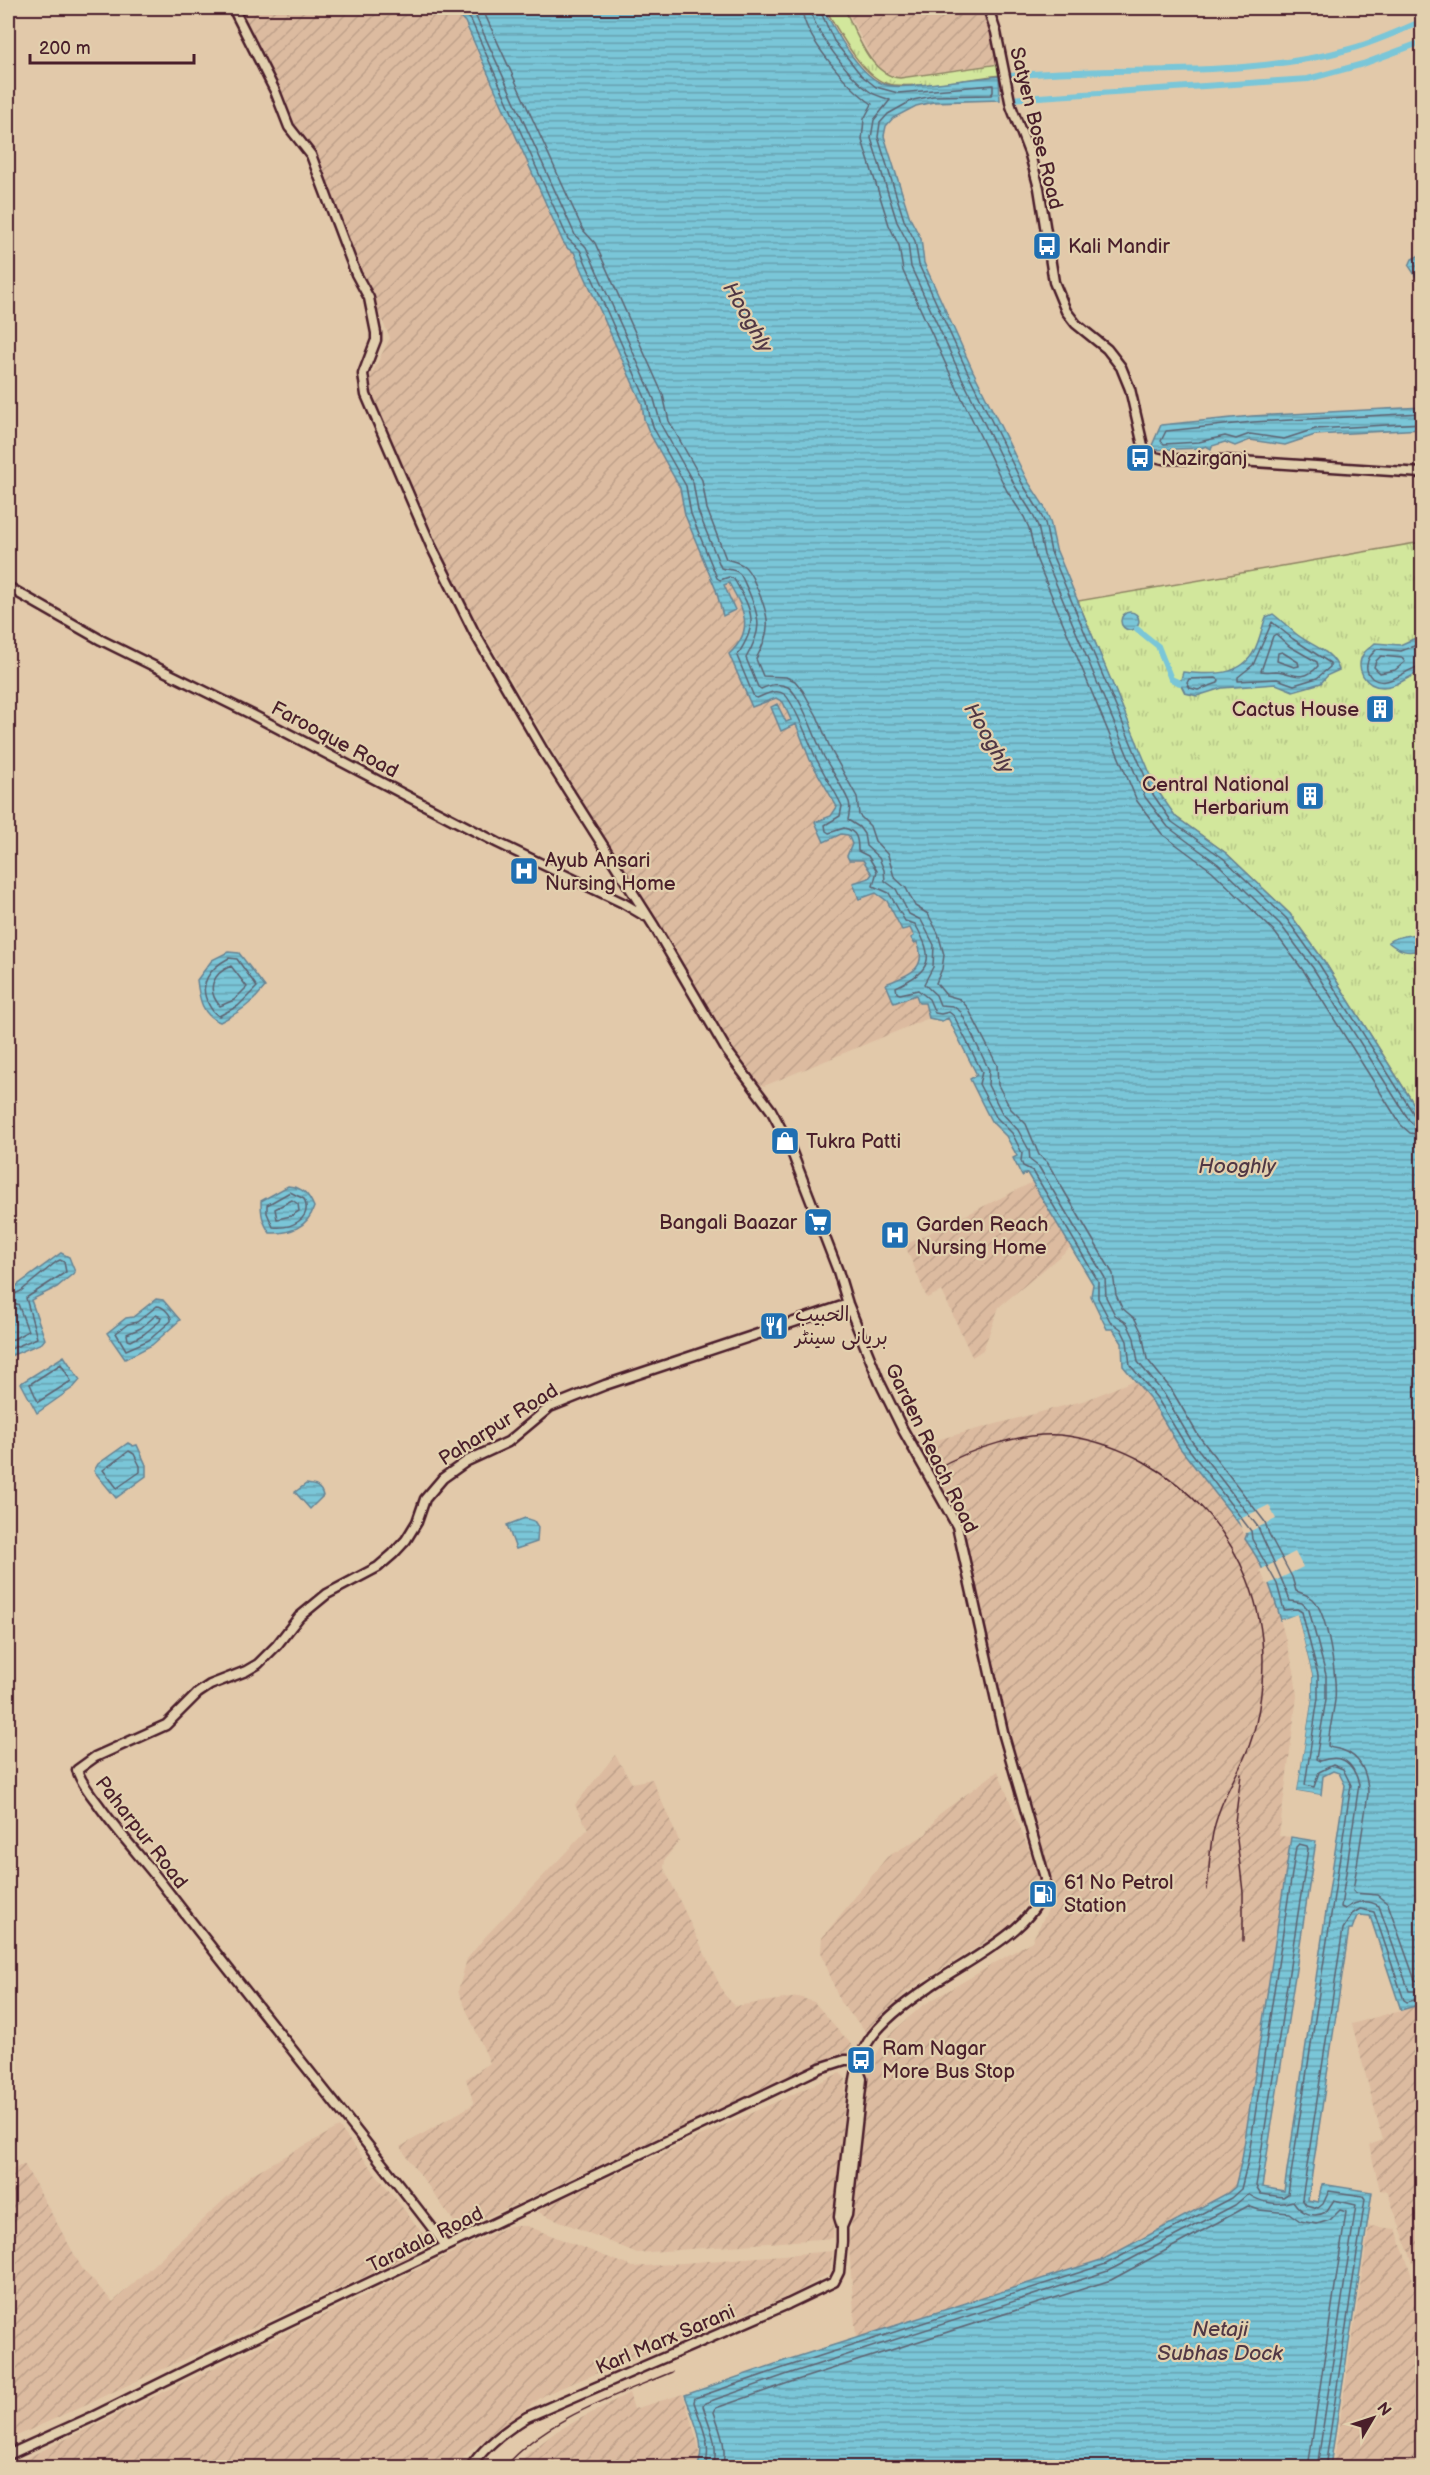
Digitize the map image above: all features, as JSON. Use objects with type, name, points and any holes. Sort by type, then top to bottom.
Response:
[{"type":"street","name":"Garden Reach Road","points":[[233,8],[275,91],[289,127],[311,155],[356,274],[369,298],[376,340],[363,374],[366,395],[431,546],[474,632],[545,754],[648,918],[731,1057],[779,1124],[880,1383],[957,1526],[1004,1736],[1045,1878],[1045,1888],[1017,1928],[902,2007],[869,2040],[860,2060]]},
{"type":"street","name":"Satyen Bose Road","points":[[988,8],[1011,105],[1030,155],[1039,188],[1054,282],[1066,311],[1076,324],[1107,349],[1121,367],[1130,388],[1141,445],[1148,454],[1163,459],[1224,460],[1422,473]]},
{"type":"street","name":"Farooque Road","points":[[8,587],[101,640],[251,714],[498,843],[623,903],[648,918]]},
{"type":"street","name":"Paharpur Road","points":[[446,2247],[360,2133],[196,1930],[166,1888],[114,1827],[91,1795],[77,1770],[95,1757],[166,1725],[198,1693],[210,1685],[258,1664],[278,1645],[299,1617],[327,1594],[378,1567],[393,1554],[406,1540],[417,1522],[425,1499],[443,1478],[466,1461],[508,1442],[550,1407],[605,1385],[848,1304]]},
{"type":"street","name":"Taratala Road","points":[[8,2455],[92,2417],[820,2068],[845,2060],[860,2060]]},
{"type":"street","name":"Karl Marx Sarani","points":[[470,2468],[502,2433],[527,2417],[780,2308],[834,2282],[839,2272],[842,2227],[839,2217],[840,2205],[855,2078],[859,2071],[860,2060]]},
{"type":"shaded area","points":[[238,8],[452,8],[460,14],[563,242],[568,249],[574,252],[642,404],[649,432],[680,488],[685,515],[716,590],[723,615],[724,585],[729,582],[743,613],[745,630],[742,639],[729,654],[752,707],[776,698],[784,702],[791,720],[785,722],[781,730],[796,724],[810,760],[837,808],[831,816],[815,822],[824,842],[841,834],[848,835],[852,844],[849,860],[863,860],[872,874],[859,899],[876,893],[885,897],[910,928],[915,936],[911,938],[913,943],[917,941],[921,950],[921,959],[917,968],[908,975],[887,984],[894,1003],[917,995],[924,1002],[929,1018],[764,1086],[751,1080],[625,875],[462,596],[374,402],[368,381],[390,338],[354,256],[319,162],[312,148],[291,123],[284,99]]},
{"type":"shaded area","points":[[846,8],[983,8],[999,63],[900,77],[890,74],[880,68],[871,57]]},
{"type":"shaded area","points":[[1033,1182],[1072,1246],[999,1307],[983,1350],[972,1357],[942,1291],[927,1298],[905,1245]]},
{"type":"shaded area","points":[[1135,1380],[1152,1401],[1180,1448],[1247,1535],[1245,1539],[1256,1555],[1271,1586],[1294,1670],[1297,1696],[1279,1836],[1291,1837],[1239,2175],[1235,2187],[1228,2193],[1104,2259],[856,2338],[849,2247],[868,2067],[889,2035],[922,2006],[1032,1941],[1054,1898],[1013,1748],[960,1524],[914,1446],[1086,1400]]},
{"type":"shaded area","points":[[615,1755],[632,1783],[652,1779],[679,1841],[665,1859],[664,1868],[724,1994],[735,2006],[799,1997],[814,2002],[856,2050],[851,2055],[833,2057],[460,2230],[400,2147],[474,2104],[466,2079],[490,2063],[458,1991],[467,1959],[485,1937],[588,1829],[575,1805]]},
{"type":"shaded area","points":[[998,1771],[1040,1878],[1037,1892],[1006,1929],[907,1991],[869,2035],[840,2002],[821,1952],[822,1938],[887,1857],[926,1834],[938,1815]]},
{"type":"shaded area","points":[[1422,2004],[1422,2288],[1387,2191],[1380,2190],[1369,2145],[1383,2140],[1352,2024]]},
{"type":"shaded area","points":[[840,2073],[846,2079],[833,2238],[637,2253],[538,2212],[545,2206]]},
{"type":"shaded area","points":[[339,2127],[424,2235],[425,2249],[8,2440],[8,2170],[24,2164],[83,2270],[113,2302],[252,2174]]},
{"type":"shaded area","points":[[508,2226],[527,2226],[633,2267],[833,2251],[830,2273],[795,2293],[546,2394],[470,2450],[456,2467],[8,2467]]},
{"type":"shaded area","points":[[1369,2226],[1396,2229],[1422,2306],[1422,2467],[1333,2467]]},
{"type":"shaded area","points":[[629,2393],[634,2409],[683,2394],[698,2444],[700,2459],[696,2467],[515,2467],[526,2455],[557,2431]]},
{"type":"green space","points":[[825,8],[844,8],[872,61],[889,75],[900,78],[999,64],[1000,75],[924,85],[908,86],[885,83],[876,78],[858,61]]},
{"type":"green space","points":[[1422,542],[1422,1117],[1324,961],[1290,914],[1226,853],[1176,817],[1166,805],[1147,769],[1078,601]]},
{"type":"water","name":"Hooghly","points":[[452,8],[823,8],[854,59],[870,76],[883,84],[907,86],[999,76],[1000,100],[933,102],[916,106],[893,118],[886,126],[884,136],[910,218],[921,239],[924,263],[973,371],[1027,480],[1044,506],[1056,549],[1157,790],[1176,817],[1226,853],[1290,914],[1324,961],[1422,1117],[1422,2004],[1401,2010],[1370,1916],[1360,1915],[1356,1918],[1352,1929],[1349,1929],[1308,2200],[1318,2202],[1322,2184],[1372,2192],[1330,2467],[697,2467],[701,2450],[700,2440],[685,2395],[787,2360],[1104,2259],[1228,2193],[1235,2187],[1242,2159],[1291,1837],[1316,1841],[1262,2187],[1284,2191],[1345,1785],[1339,1773],[1333,1771],[1323,1776],[1321,1795],[1297,1791],[1312,1697],[1312,1675],[1297,1615],[1281,1620],[1266,1578],[1245,1539],[1247,1534],[1180,1448],[1152,1401],[1123,1366],[1122,1343],[1113,1329],[1107,1329],[1091,1296],[1093,1284],[1027,1173],[1022,1176],[1013,1158],[1017,1156],[1006,1136],[991,1121],[970,1079],[977,1075],[948,1018],[942,1021],[929,1018],[925,1003],[919,1003],[916,995],[894,1003],[886,984],[908,974],[918,965],[920,951],[917,942],[914,943],[911,938],[914,936],[910,928],[902,930],[887,901],[876,893],[859,899],[853,883],[869,878],[872,874],[863,860],[849,860],[847,856],[852,844],[848,835],[841,834],[824,842],[815,822],[831,816],[837,807],[810,760],[796,724],[781,731],[771,707],[777,704],[786,722],[791,720],[783,702],[776,698],[752,707],[729,654],[742,637],[744,628],[739,602],[729,583],[724,585],[735,610],[723,616],[716,590],[685,515],[680,488],[649,432],[642,404],[574,252],[568,249],[563,242],[465,22]]},
{"type":"water","points":[[1422,254],[1422,279],[1417,278],[1409,266],[1412,259]]},
{"type":"water","points":[[1422,407],[1422,429],[1315,435],[1285,445],[1250,440],[1235,446],[1225,442],[1212,446],[1211,449],[1206,446],[1150,450],[1161,425],[1252,416]]},
{"type":"water","points":[[1126,612],[1134,612],[1139,617],[1137,628],[1126,630],[1121,625],[1121,617]]},
{"type":"water","points":[[1273,614],[1301,637],[1326,652],[1339,670],[1328,675],[1321,683],[1293,691],[1276,684],[1222,688],[1197,696],[1185,693],[1180,683],[1183,672],[1204,674],[1225,672],[1242,665],[1255,649],[1266,617]]},
{"type":"water","points":[[1420,636],[1422,638],[1422,671],[1388,687],[1377,686],[1366,680],[1361,670],[1361,659],[1375,643],[1400,645]]},
{"type":"water","points":[[1422,933],[1422,950],[1404,951],[1388,942],[1400,937]]},
{"type":"water","points":[[228,952],[239,953],[265,987],[244,1008],[220,1022],[209,1015],[202,1006],[197,980],[212,960]]},
{"type":"water","points":[[288,1186],[305,1192],[314,1207],[307,1220],[297,1228],[270,1233],[262,1217],[261,1201]]},
{"type":"water","points":[[61,1253],[69,1257],[75,1272],[57,1287],[31,1300],[45,1339],[42,1343],[8,1357],[8,1292]]},
{"type":"water","points":[[156,1299],[163,1300],[180,1320],[152,1345],[125,1359],[107,1333]]},
{"type":"water","points":[[64,1356],[80,1380],[74,1387],[37,1413],[21,1383]]},
{"type":"water","points":[[128,1443],[133,1446],[137,1445],[146,1465],[146,1476],[116,1498],[94,1471],[98,1464]]},
{"type":"water","points":[[306,1484],[317,1487],[323,1496],[310,1509],[295,1492]]},
{"type":"water","points":[[525,1518],[534,1521],[538,1527],[537,1542],[516,1549],[507,1525]]},
{"type":"pier","points":[[1269,1505],[1276,1519],[1244,1534],[1238,1520]]},
{"type":"pier","points":[[1295,1552],[1303,1567],[1267,1585],[1260,1570]]},
{"type":"pier","points":[[1297,1614],[1312,1675],[1312,1697],[1297,1791],[1321,1795],[1321,1798],[1294,1792],[1309,1697],[1309,1675],[1295,1618],[1281,1623],[1281,1620]]},
{"type":"waterway","points":[[1009,84],[1009,76],[1224,68],[1309,59],[1359,46],[1422,21]]},
{"type":"waterway","points":[[1009,97],[1009,99],[1308,79],[1363,64],[1422,42]]},
{"type":"waterway","points":[[1137,629],[1158,646],[1171,679],[1180,683]]},
{"type":"railway","points":[[934,1470],[964,1455],[999,1443],[1035,1436],[1068,1436],[1108,1446],[1144,1462],[1177,1484],[1206,1512],[1230,1544],[1247,1580],[1259,1618],[1263,1659],[1262,1683],[1259,1709],[1250,1745],[1223,1802],[1214,1827],[1207,1890]]},
{"type":"railway","points":[[1241,1774],[1235,1822],[1243,1892],[1243,1941]]},
{"type":"railway","points":[[503,2468],[539,2435],[560,2422],[604,2400],[672,2372]]},
{"type":"place","name":"Kali Mandir","points":[[1047,246]]},
{"type":"place","name":"Nazirganj","points":[[1140,458]]},
{"type":"place","name":"Cactus House","points":[[1380,709]]},
{"type":"place","name":"Central National Herbarium","points":[[1310,796]]},
{"type":"place","name":"Ayub Ansari Nursing Home","points":[[524,871]]},
{"type":"place","name":"Tukra Patti","points":[[785,1141]]},
{"type":"place","name":"Bangali Baazar","points":[[818,1222]]},
{"type":"place","name":"Garden Reach Nursing Home","points":[[895,1235]]},
{"type":"place","name":"الحبیب بریانی سینٹر","points":[[774,1326]]},
{"type":"place","name":"61 No Petrol Station","points":[[1043,1894]]},
{"type":"place","name":"Ram Nagar More Bus Stop","points":[[861,2060]]},
{"type":"water label","name":"Netaji Subhas Dock","points":[[1220,2341]]}]
